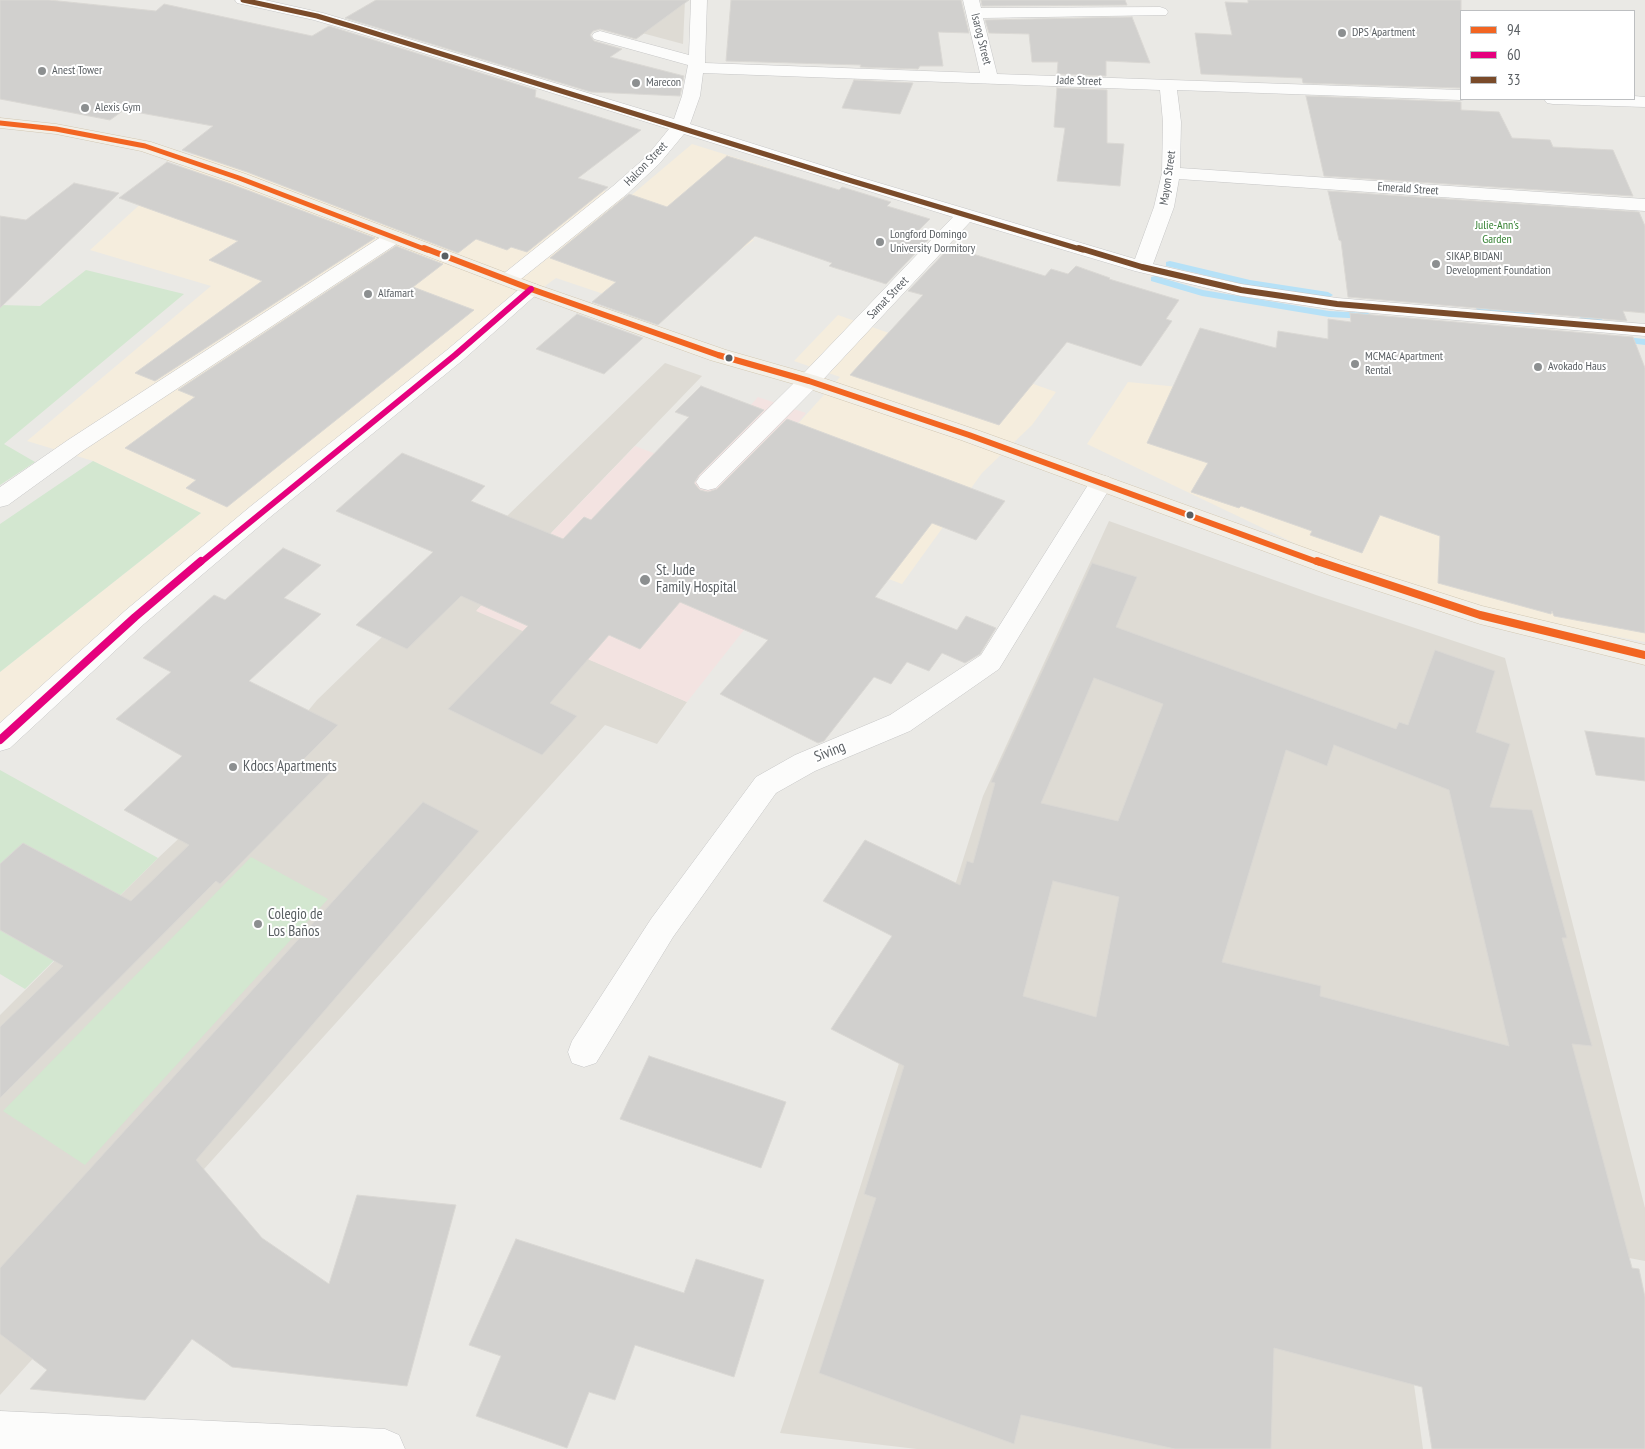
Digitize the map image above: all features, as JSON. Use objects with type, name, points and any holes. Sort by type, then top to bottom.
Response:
[{"type":"main road","points":[[0,123],[56,129],[145,146],[239,178],[509,278],[531,288],[718,355],[809,381],[969,435],[1341,570],[1480,615],[1645,655]]},
{"type":"street","points":[[243,0],[317,16],[361,29],[966,215],[1142,267],[1241,290],[1337,304],[1645,330]]},
{"type":"street","name":"Halcon Street","points":[[509,278],[620,190],[653,160],[680,127],[691,96],[697,65],[699,0]]},
{"type":"street","points":[[973,7],[1160,12]]},
{"type":"street","name":"Isarog Street","points":[[973,7],[990,78]]},
{"type":"street","name":"Jade Street","points":[[600,36],[697,65],[1168,85],[1460,95]]},
{"type":"street","name":"Mayon Street","points":[[1142,267],[1164,207],[1171,173],[1172,122],[1168,85]]},
{"type":"street","points":[[1584,100],[1645,102]]},
{"type":"street","name":"Emerald Street","points":[[1171,173],[1645,205]]},
{"type":"street","name":"Samat Street","points":[[708,482],[809,381],[966,215]]},
{"type":"street","points":[[0,499],[76,446],[394,237]]},
{"type":"street","points":[[0,740],[135,618],[260,512],[454,355],[531,288]]},
{"type":"street","name":"Siving","points":[[584,1052],[662,928],[766,785],[805,763],[900,723],[990,662],[1101,483]]},
{"type":"street","points":[[0,1430],[385,1449]]},
{"type":"shaded area","points":[[685,0],[683,44],[556,10]]},
{"type":"shaded area","points":[[692,144],[769,168],[705,223],[754,240],[654,311],[556,278],[515,308],[0,740],[0,672],[201,513],[93,461],[27,441],[211,286],[90,250],[203,147],[466,147],[628,198]]},
{"type":"shaded area","points":[[838,315],[1056,392],[1032,425],[982,473],[902,584],[808,549],[778,446],[840,377],[794,361]]},
{"type":"shaded area","name":"Colegio de Los Baños","points":[[665,363],[702,376],[477,610],[687,702],[657,744],[605,725],[0,1395],[0,1015],[158,858],[284,740],[317,700]]},
{"type":"shaded area","points":[[1128,382],[1301,399],[1645,439],[1645,642],[1494,613],[1317,554],[1087,444]]},
{"type":"shaded area","name":"St. Jude Family Hospital","points":[[758,397],[806,413],[779,446],[865,477],[687,702],[476,611],[635,446],[693,468]]},
{"type":"shaded area","points":[[1109,521],[1316,595],[1505,658],[1645,1208],[1645,1261],[1390,1213],[1423,1449],[917,1449],[780,1433],[830,1283],[983,796]]},
{"type":"green space","points":[[86,270],[184,294],[4,444],[35,462],[0,485],[0,305],[40,306]]},
{"type":"green space","points":[[93,461],[201,513],[0,672],[0,524]]},
{"type":"green space","points":[[0,770],[158,858],[25,989],[0,974]]},
{"type":"green space","points":[[251,857],[328,899],[85,1165],[3,1111]]},
{"type":"building","points":[[0,0],[49,0],[156,11],[164,4],[312,36],[329,26],[536,90],[535,97],[641,130],[578,178],[608,187],[527,252],[511,247],[507,250],[476,239],[458,253],[247,172],[182,150],[213,126],[124,110],[110,120],[0,99]]},
{"type":"building","points":[[376,0],[689,0],[636,39],[600,29],[593,31],[590,35],[594,41],[622,49],[610,57],[684,76],[680,96],[591,92],[345,18]]},
{"type":"building","points":[[731,0],[961,0],[969,33],[938,32],[943,66],[920,66],[918,69],[860,67],[861,65],[726,61]]},
{"type":"building","points":[[981,0],[1125,0],[1127,5],[982,6]]},
{"type":"building","points":[[1248,0],[1461,0],[1460,88],[1303,83],[1302,78],[1201,74],[1195,33],[1232,35],[1225,2],[1248,3]]},
{"type":"building","points":[[1132,17],[1150,63],[1106,61],[1106,76],[1057,74],[1058,62],[1032,62],[1029,34],[989,33],[985,20]]},
{"type":"building","points":[[854,80],[913,83],[900,114],[842,108]]},
{"type":"building","points":[[1057,88],[1107,90],[1107,143],[1124,144],[1120,186],[1057,181],[1065,128],[1054,127]]},
{"type":"building","points":[[1306,96],[1461,102],[1461,110],[1499,112],[1512,138],[1550,140],[1553,147],[1613,150],[1633,196],[1324,176]]},
{"type":"building","points":[[727,156],[839,190],[842,187],[891,202],[887,206],[930,219],[913,236],[928,240],[886,284],[829,266],[832,263],[755,236],[658,325],[592,302],[616,282],[550,258],[629,194],[667,207]]},
{"type":"building","points":[[167,162],[375,238],[155,381],[135,373],[262,281],[209,260],[238,241],[119,198]]},
{"type":"building","points":[[74,183],[119,193],[0,308],[0,216],[26,220]]},
{"type":"building","points":[[1328,191],[1639,212],[1645,226],[1645,313],[1623,311],[1627,321],[1348,297],[1341,241],[1339,240]]},
{"type":"building","points":[[396,246],[443,264],[413,287],[474,310],[227,507],[186,488],[196,480],[125,448],[195,397],[178,390]]},
{"type":"building","points":[[950,247],[1045,276],[1051,269],[1068,274],[1076,266],[1109,279],[1179,300],[1166,319],[1172,321],[1141,366],[1067,342],[999,425],[850,375],[923,295],[908,291]]},
{"type":"building","points":[[1350,313],[1633,337],[1645,368],[1645,633],[1554,616],[1552,611],[1551,614],[1438,583],[1440,536],[1380,515],[1362,553],[1310,535],[1312,531],[1241,506],[1239,508],[1191,492],[1208,463],[1147,443],[1200,328],[1276,348],[1278,331],[1328,339],[1328,319],[1351,322]]},
{"type":"building","points":[[577,314],[643,338],[604,374],[536,349]]},
{"type":"building","points":[[701,386],[764,410],[699,475],[694,483],[700,490],[708,492],[717,489],[787,419],[1005,501],[976,540],[932,523],[875,597],[957,630],[966,616],[996,628],[980,654],[965,663],[942,653],[929,671],[907,662],[891,684],[874,677],[824,741],[818,743],[720,694],[768,640],[680,602],[640,649],[609,635],[550,703],[577,716],[542,755],[448,709],[528,626],[461,596],[407,649],[356,625],[433,552],[336,511],[402,453],[485,486],[471,501],[563,539],[584,517],[591,520],[689,417],[675,412]]},
{"type":"building","points":[[283,548],[321,565],[284,598],[321,614],[249,681],[338,725],[303,760],[330,773],[220,884],[216,881],[0,1098],[0,1027],[63,966],[0,930],[0,864],[23,843],[131,901],[189,845],[124,810],[182,756],[116,719],[171,672],[143,658],[214,595],[225,600]]},
{"type":"building","points":[[1092,563],[1137,577],[1116,627],[1396,729],[1399,722],[1408,725],[1435,650],[1495,671],[1476,732],[1510,744],[1490,807],[1532,810],[1567,938],[1562,938],[1592,1046],[1572,1044],[1632,1268],[1639,1269],[1645,1297],[1645,1449],[1432,1449],[1422,1387],[1274,1348],[1271,1449],[1175,1449],[1021,1415],[1014,1444],[819,1373],[876,1198],[864,1194],[904,1066],[831,1029],[892,936],[823,901],[865,840],[960,885],[967,861],[973,863],[995,783],[991,782]],"holes":[[[1094,678],[1163,704],[1118,821],[1041,803]],[[1334,745],[1449,790],[1509,1046],[1320,996],[1321,986],[1222,962],[1286,750],[1327,766]],[[1053,881],[1119,897],[1096,1017],[1023,996]]]},
{"type":"building","points":[[1585,731],[1645,738],[1645,781],[1596,775]]},
{"type":"building","points":[[423,802],[479,831],[196,1160],[262,1238],[329,1284],[357,1195],[456,1205],[407,1386],[232,1367],[192,1339],[145,1400],[30,1389],[47,1370],[0,1334],[0,1268]]},
{"type":"building","points":[[649,1056],[786,1102],[761,1168],[620,1119]]},
{"type":"building","points":[[516,1239],[684,1293],[696,1259],[764,1280],[734,1377],[635,1345],[615,1400],[589,1392],[567,1448],[476,1416],[501,1356],[469,1345]]},
{"type":"waterway","points":[[1170,264],[1250,283],[1328,295]]},
{"type":"waterway","points":[[1155,279],[1202,293],[1329,314],[1368,316]]},
{"type":"waterway","points":[[1481,308],[1531,313]]},
{"type":"waterway","points":[[1584,318],[1598,319]]},
{"type":"waterway","points":[[1616,339],[1645,342]]},
{"type":"transit line","name":"33","points":[[243,0],[317,16],[361,29],[852,181],[1142,267],[1241,290],[1337,304],[1645,330]]},
{"type":"transit line","name":"94","points":[[0,123],[56,129],[145,146],[239,178],[531,289],[718,355],[809,381],[969,435],[1341,570],[1480,615],[1645,655]]},
{"type":"transit line","name":"60","points":[[0,740],[135,617],[260,512],[455,355],[531,289]]},
{"type":"place","name":"DPS Apartment","points":[[1342,33]]},
{"type":"place","name":"Anest Tower","points":[[42,71]]},
{"type":"place","name":"Marecon","points":[[636,83]]},
{"type":"place","name":"Alexis Gym","points":[[85,108]]},
{"type":"place","name":"Longford Domingo University Dormitory","points":[[880,242]]},
{"type":"place","name":"SIKAP BIDANI Development Foundation","points":[[1436,264]]},
{"type":"place","name":"Alfamart","points":[[368,294]]},
{"type":"place","name":"MCMAC Apartment Rental","points":[[1355,364]]},
{"type":"place","name":"Avokado Haus","points":[[1538,367]]},
{"type":"place","name":"St. Jude Family Hospital","points":[[645,580]]},
{"type":"place","name":"Kdocs Apartments","points":[[233,767]]},
{"type":"place","name":"Colegio de Los Baños","points":[[258,924]]},
{"type":"park label","name":"Julie-Ann's Garden","points":[[1497,233]]}]
